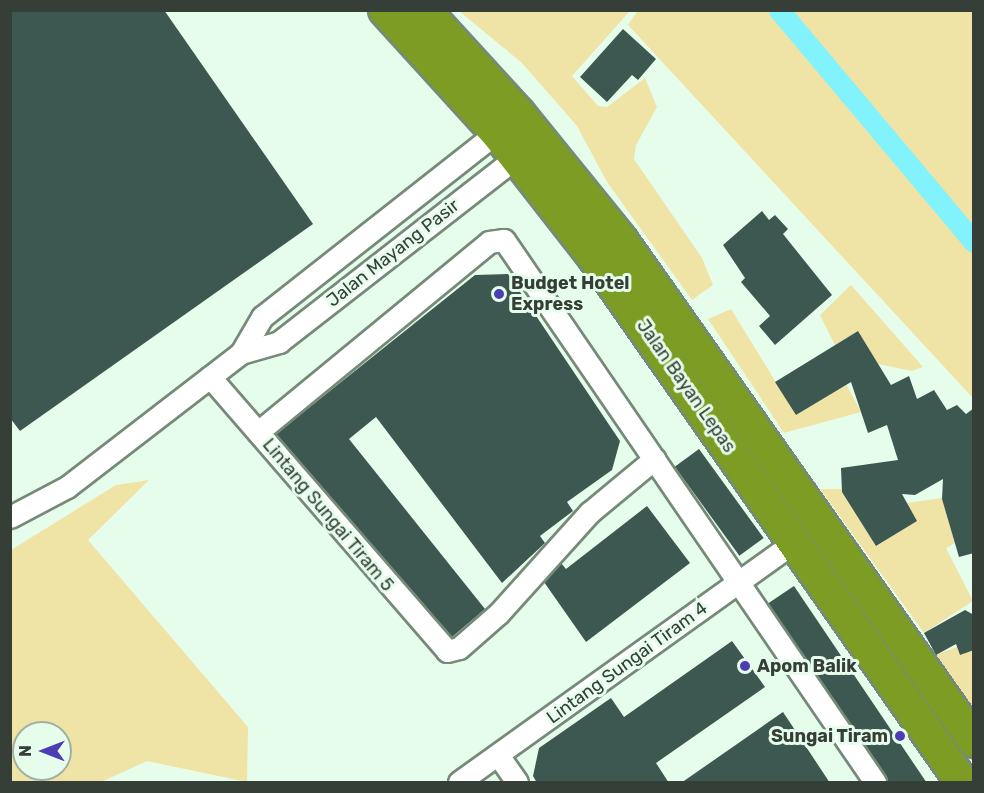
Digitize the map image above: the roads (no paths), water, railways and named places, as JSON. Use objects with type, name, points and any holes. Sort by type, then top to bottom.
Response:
[{"type":"highway","name":"Jalan Bayan Lepas","points":[[385,10],[508,123]]},
{"type":"highway","name":"Jalan Bayan Lepas","points":[[424,10],[446,34],[528,149],[594,257],[962,783]]},
{"type":"highway","points":[[446,34],[519,92],[566,148],[603,216]]},
{"type":"highway","name":"Jalan Bayan Lepas","points":[[528,149],[603,216],[974,741]]},
{"type":"street","name":"Jalan Mayang Pasir","points":[[10,517],[67,487],[210,377],[241,352],[262,317],[508,123]]},
{"type":"street","name":"Jalan Mayang Pasir","points":[[241,352],[279,342],[528,149]]},
{"type":"street","points":[[258,432],[489,242],[504,240],[740,581],[875,783]]},
{"type":"street","name":"Lintang Sungai Tiram 5","points":[[210,377],[447,651],[459,648],[499,613],[589,513],[654,459]]},
{"type":"street","name":"Lintang Sungai Tiram 4","points":[[459,783],[794,542]]},
{"type":"street","points":[[498,755],[517,783]]},
{"type":"waterway","points":[[779,10],[974,242]]},
{"type":"place","name":"Budget Hotel Express","points":[[499,294]]},
{"type":"place","name":"Apom Balik","points":[[745,666]]},
{"type":"place","name":"Sungai Tiram","points":[[900,736]]}]
